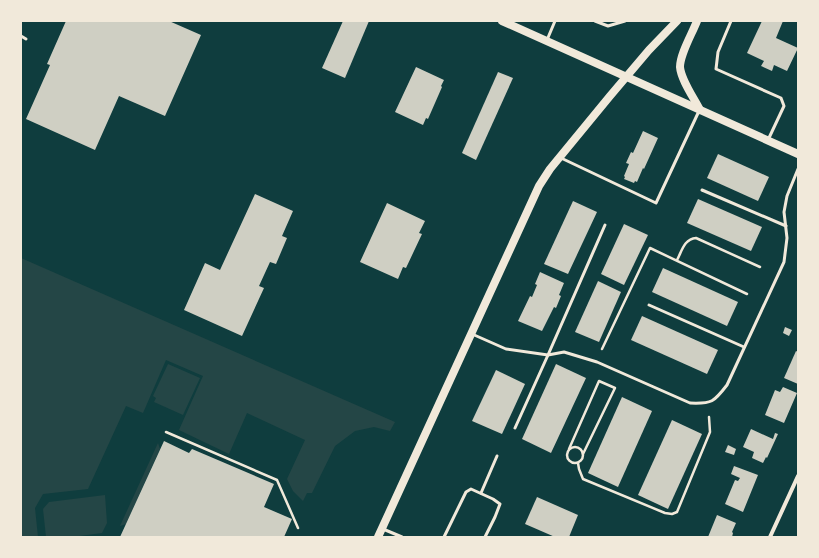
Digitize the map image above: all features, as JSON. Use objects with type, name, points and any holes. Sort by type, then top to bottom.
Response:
[{"type":"main road","points":[[502,21],[798,154]]},
{"type":"main road","points":[[697,21],[683,54],[680,66],[683,78],[700,110]]},
{"type":"main road","points":[[378,537],[539,186],[560,157],[626,77],[675,22]]},
{"type":"street","points":[[770,537],[798,476]]},
{"type":"lane","points":[[546,41],[555,21]]},
{"type":"lane","points":[[595,21],[608,26],[625,21]]},
{"type":"lane","points":[[731,21],[718,52],[716,69],[781,98],[784,106],[768,140]]},
{"type":"lane","points":[[21,36],[26,39]]},
{"type":"lane","points":[[560,157],[656,203],[700,110]]},
{"type":"lane","points":[[471,334],[506,349],[548,355],[564,352],[597,362],[690,403],[705,404],[716,399],[727,385],[784,262],[787,238],[784,212],[787,196],[798,169]]},
{"type":"lane","points":[[702,190],[786,226]]},
{"type":"lane","points":[[515,428],[605,225]]},
{"type":"lane","points":[[649,305],[744,347]]},
{"type":"lane","points":[[481,493],[497,456]]},
{"type":"lane","points":[[444,537],[466,492],[471,489],[500,504],[495,518],[485,537]]},
{"type":"lane","points":[[382,528],[402,537]]},
{"type":"path","points":[[678,260],[686,242],[690,239],[696,238],[760,267]]},
{"type":"path","points":[[602,349],[650,248],[748,294]]},
{"type":"path","points":[[599,381],[614,388],[582,459],[573,463],[568,460],[567,454],[569,449],[599,381]]},
{"type":"path","points":[[578,462],[583,478],[665,514],[672,514],[677,512],[710,432],[709,417]]},
{"type":"path","points":[[166,432],[277,480],[298,528]]},
{"type":"path","points":[[569,449],[573,446],[579,447],[583,451],[583,454]]},
{"type":"shaded area","points":[[21,258],[395,422],[390,431],[374,427],[355,431],[335,446],[312,493],[307,493],[303,501],[293,491],[287,479],[305,440],[247,413],[229,454],[179,430],[203,376],[166,360],[143,413],[126,406],[88,489],[43,494],[35,508],[38,537],[21,537]]},
{"type":"shaded area","points":[[168,364],[200,378],[183,415],[154,402],[156,398],[153,396]]},
{"type":"shaded area","points":[[158,443],[160,449],[126,524],[120,526]]},
{"type":"shaded area","points":[[105,495],[107,523],[102,533],[72,537],[46,537],[43,509],[49,502]]},
{"type":"building","points":[[66,21],[169,21],[201,35],[165,116],[119,96],[95,150],[26,119],[50,65],[47,64]]},
{"type":"building","points":[[343,21],[369,21],[345,78],[322,68]]},
{"type":"building","points":[[762,21],[783,21],[776,38],[798,48],[787,71],[774,65],[772,71],[761,66],[764,61],[747,53]]},
{"type":"building","points":[[416,67],[444,80],[428,119],[426,118],[423,125],[395,112]]},
{"type":"building","points":[[498,72],[513,78],[476,160],[462,153]]},
{"type":"building","points":[[643,131],[658,138],[644,169],[643,168],[637,182],[635,181],[634,183],[624,179],[629,164],[626,163],[631,152],[633,153]]},
{"type":"building","points":[[718,154],[769,177],[758,201],[707,178]]},
{"type":"building","points":[[255,194],[293,211],[282,236],[287,238],[276,264],[270,262],[259,286],[264,288],[242,336],[184,310],[205,263],[220,270]]},
{"type":"building","points":[[698,199],[762,227],[751,251],[687,223]]},
{"type":"building","points":[[573,201],[597,212],[568,274],[544,264]]},
{"type":"building","points":[[387,203],[425,221],[419,233],[422,234],[406,268],[403,267],[398,279],[360,262]]},
{"type":"building","points":[[624,224],[648,235],[624,285],[601,274]]},
{"type":"building","points":[[663,268],[738,302],[727,326],[652,292]]},
{"type":"building","points":[[540,272],[564,283],[556,308],[554,307],[542,331],[518,321],[530,296],[532,297]]},
{"type":"building","points":[[598,281],[621,292],[599,342],[575,332]]},
{"type":"building","points":[[642,316],[718,350],[707,374],[631,340]]},
{"type":"building","points":[[785,327],[792,330],[789,336],[783,333]]},
{"type":"building","points":[[796,351],[798,352],[798,384],[784,378]]},
{"type":"building","points":[[556,364],[586,378],[551,453],[522,439]]},
{"type":"building","points":[[496,370],[525,384],[502,434],[472,421]]},
{"type":"building","points":[[783,387],[797,393],[784,423],[765,415],[775,390],[780,392]]},
{"type":"building","points":[[622,397],[652,411],[618,487],[588,473]]},
{"type":"building","points":[[672,420],[702,434],[668,509],[638,495]]},
{"type":"building","points":[[751,429],[773,439],[775,433],[778,434],[767,458],[766,457],[763,463],[752,458],[754,452],[743,447]]},
{"type":"building","points":[[164,441],[189,453],[192,449],[274,484],[264,507],[292,519],[284,537],[120,537]]},
{"type":"building","points":[[728,445],[736,449],[734,455],[725,452]]},
{"type":"building","points":[[734,466],[758,475],[743,512],[725,504],[735,480],[738,481],[740,478],[731,474]]},
{"type":"building","points":[[537,497],[578,515],[569,537],[555,537],[525,524]]},
{"type":"building","points":[[717,515],[736,523],[732,532],[732,537],[708,537]]}]
